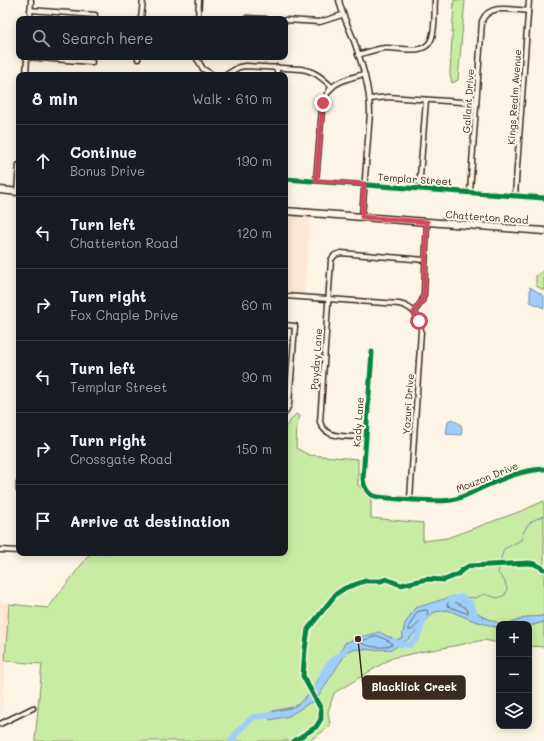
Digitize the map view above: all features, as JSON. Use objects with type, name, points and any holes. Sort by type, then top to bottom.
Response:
[{"type":"main road","points":[[0,190],[16,192]]},
{"type":"main road","name":"Chatterton Road","points":[[288,211],[544,231]]},
{"type":"street","points":[[30,16],[31,0]]},
{"type":"street","points":[[141,16],[143,0]]},
{"type":"street","points":[[198,16],[199,0]]},
{"type":"street","points":[[339,0],[342,15],[354,40],[370,98],[362,217]]},
{"type":"street","points":[[358,55],[381,49],[415,50],[426,46],[431,40],[435,0]]},
{"type":"street","name":"Kings Realm Avenue","points":[[516,195],[529,0]]},
{"type":"street","name":"Gallant Drive","points":[[470,192],[483,18],[486,12],[499,9],[528,11]]},
{"type":"street","points":[[30,10],[95,15]]},
{"type":"street","points":[[288,20],[320,22],[342,15]]},
{"type":"street","points":[[26,72],[27,60]]},
{"type":"street","points":[[66,60],[92,62]]},
{"type":"street","points":[[197,60],[199,68],[206,72]]},
{"type":"street","points":[[231,72],[239,67],[246,66],[309,70],[318,75],[332,87]]},
{"type":"street","points":[[316,181],[323,103],[326,94],[332,87],[341,81],[364,74]]},
{"type":"street","points":[[370,98],[388,97],[476,103]]},
{"type":"street","points":[[419,189],[426,100]]},
{"type":"street","name":"Templar Street","points":[[288,179],[544,198]]},
{"type":"street","points":[[288,296],[399,304],[414,312],[422,301],[424,294],[427,222]]},
{"type":"street","name":"Payday Lane","points":[[366,437],[331,434],[321,426],[320,418],[331,260],[338,253],[344,253],[425,260]]},
{"type":"street","name":"Yozuri Drive","points":[[410,499],[421,331],[419,321],[414,312]]},
{"type":"street","points":[[288,325],[295,326],[288,407]]},
{"type":"street","name":"Kady Lane","points":[[367,491],[364,486],[363,479],[372,352]]},
{"type":"street","name":"Mouzon Drive","points":[[367,491],[378,497],[452,500],[511,475],[533,469],[544,469]]},
{"type":"street","points":[[0,550],[16,551]]},
{"type":"street","points":[[0,724],[33,708]]},
{"type":"shaded area","points":[[288,214],[311,217],[303,300],[288,299]]},
{"type":"shaded area","points":[[0,601],[9,604],[2,710],[0,717]]},
{"type":"green space","points":[[454,0],[465,0],[458,80],[452,83],[450,74]]},
{"type":"green space","points":[[544,270],[544,290],[536,286],[536,276]]},
{"type":"green space","points":[[296,414],[300,416],[297,425],[296,448],[309,455],[358,459],[358,485],[371,497],[371,518],[423,523],[423,541],[447,538],[524,510],[544,501],[544,616],[527,617],[517,621],[496,622],[483,617],[466,603],[433,604],[415,608],[405,624],[402,638],[395,640],[391,637],[345,643],[342,650],[318,680],[313,689],[297,706],[273,711],[289,716],[309,703],[349,650],[375,650],[410,638],[434,612],[448,610],[472,620],[496,627],[496,642],[484,640],[392,658],[334,693],[328,712],[330,726],[308,741],[35,741],[42,664],[5,661],[9,604],[48,608],[88,556],[288,556],[288,423]]},
{"type":"green space","points":[[544,622],[544,647],[532,646],[532,625]]},
{"type":"water","points":[[530,287],[544,296],[544,308],[530,302]]},
{"type":"water","points":[[452,419],[461,425],[461,435],[446,434],[448,421]]},
{"type":"water","points":[[454,596],[466,603],[483,617],[496,622],[496,627],[472,620],[448,610],[434,612],[410,638],[393,649],[349,650],[314,702],[309,703],[289,716],[270,720],[267,714],[294,707],[304,700],[316,682],[337,657],[345,643],[379,632],[395,640],[402,638],[405,624],[415,608]]},
{"type":"water","points":[[544,616],[544,622],[532,625],[532,621],[517,621],[527,617]]},
{"type":"waterway","points":[[462,597],[476,598],[484,594],[498,598],[505,595],[507,589],[505,582],[498,573],[504,549],[521,540],[529,524],[544,516]]},
{"type":"waterway","points":[[450,600],[462,597],[470,603],[476,616]]},
{"type":"waterway","points":[[394,641],[399,644],[410,645],[417,638],[424,619]]},
{"type":"waterway","points":[[321,682],[323,673],[328,665],[343,653]]},
{"type":"waterway","points":[[232,741],[237,732],[253,717],[274,715]]},
{"type":"cycle path","points":[[288,179],[544,198]]},
{"type":"cycle path","points":[[372,352],[363,479],[364,484],[370,494],[397,499],[436,501],[458,499],[510,476],[526,471],[544,469]]},
{"type":"cycle path","points":[[294,741],[316,727],[321,719],[321,709],[303,676],[305,649],[308,629],[336,594],[345,588],[365,581],[381,581],[386,579],[401,585],[427,579],[444,580],[457,575],[469,566],[529,563],[535,564],[544,569]]},
{"type":"place","name":"Blacklick Creek","points":[[358,639]]},
{"type":"route","points":[[323,103],[316,181],[364,184],[362,217],[427,222],[424,294],[422,301],[414,312],[419,321]]}]
